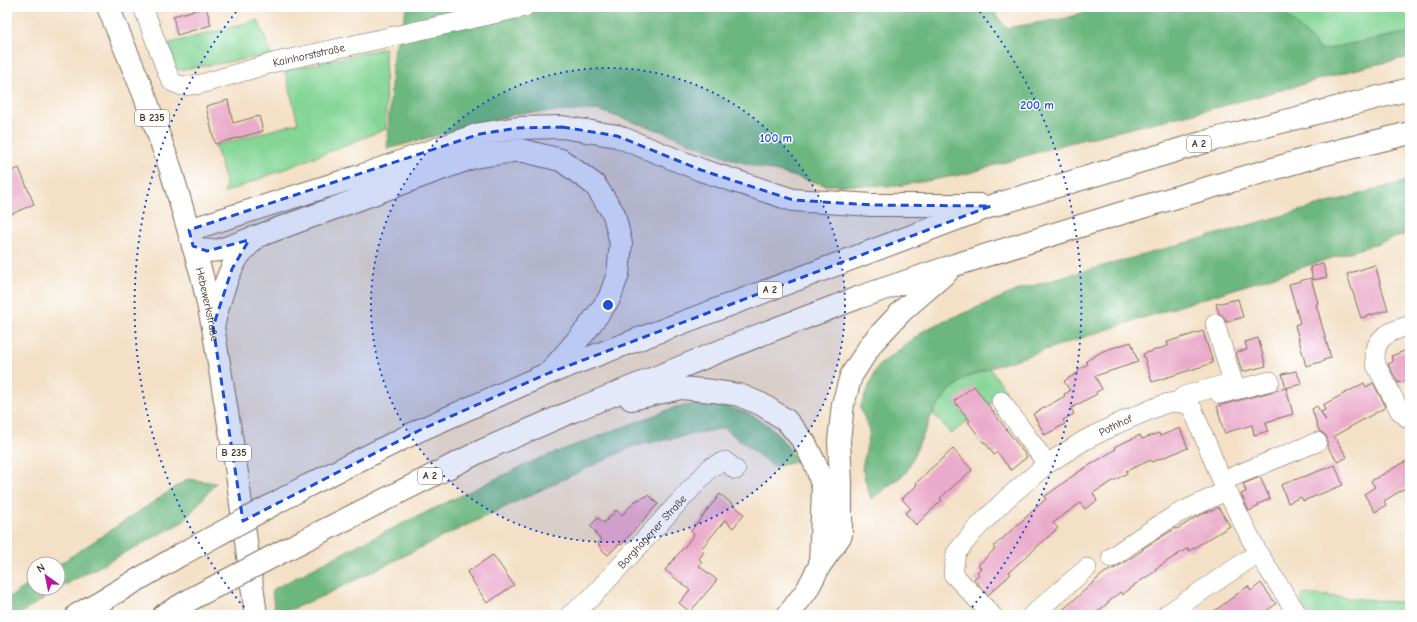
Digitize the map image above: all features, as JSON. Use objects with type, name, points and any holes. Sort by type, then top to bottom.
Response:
[{"type":"main road","name":"Hebewerkstraße","points":[[108,7],[144,94],[170,167],[202,276],[236,467],[256,615]]},
{"type":"main road","name":"A 2","points":[[77,615],[182,554],[305,487],[420,430],[549,373],[991,206],[1215,139],[1410,89]]},
{"type":"main road","points":[[191,238],[480,134],[518,128],[562,127],[618,136],[701,170],[793,200],[872,205],[991,206]]},
{"type":"main road","name":"A 2","points":[[164,615],[195,597],[289,548],[481,451],[573,411],[767,332],[860,297],[955,265],[1122,213],[1302,161],[1410,133]]},
{"type":"main road","points":[[191,238],[207,251],[220,250],[474,157],[520,150],[561,160],[595,185],[614,214],[621,244],[618,274],[609,299],[587,329],[549,373]]},
{"type":"main road","points":[[212,327],[232,269],[240,254],[256,237]]},
{"type":"main road","points":[[788,615],[807,590],[820,565],[841,535],[839,441],[843,404],[851,376],[872,342],[902,311],[955,265]]},
{"type":"main road","points":[[573,411],[681,388],[739,395],[761,404],[786,420],[805,443],[817,468],[823,488],[820,565]]},
{"type":"street","name":"Kainhorststraße","points":[[142,7],[172,82],[182,86],[202,84],[276,62],[526,7]]},
{"type":"street","points":[[1215,324],[1233,382],[1184,396],[1183,404],[1197,418],[1224,486],[1258,553],[1298,615]]},
{"type":"street","points":[[1410,325],[1389,332],[1376,349],[1374,358],[1376,365],[1400,411],[1410,420]]},
{"type":"street","name":"Pothhof","points":[[992,615],[953,574],[956,553],[975,530],[1006,499],[1047,464],[1085,440],[1119,422],[1168,403],[1183,404],[1197,401],[1270,381]]},
{"type":"street","points":[[1001,401],[1047,464]]},
{"type":"street","points":[[1111,558],[1139,538],[1224,486],[1317,442]]},
{"type":"street","name":"Borghagener Straße","points":[[570,615],[590,599],[711,466],[725,461],[736,470]]},
{"type":"street","points":[[1166,615],[1258,553]]},
{"type":"street","points":[[1032,615],[1087,568]]},
{"type":"highlighted area","points":[[562,127],[617,136],[701,170],[793,200],[872,205],[991,206],[549,373],[420,430],[243,521],[213,327],[232,269],[249,240],[207,251],[193,246],[189,230],[480,134],[518,128]]},
{"type":"green space","points":[[407,7],[990,7],[1006,28],[1067,18],[1098,7],[1279,7],[1321,50],[1410,32],[1410,57],[1365,67],[1219,107],[1065,144],[966,174],[897,186],[825,185],[734,160],[661,131],[597,110],[520,113],[387,149],[393,55]]},
{"type":"green space","points":[[1279,7],[1410,7],[1410,32],[1321,50]]},
{"type":"green space","points":[[258,20],[272,55],[178,70],[171,58],[167,44]]},
{"type":"green space","points":[[385,48],[386,129],[224,193],[226,182],[217,151],[214,146],[298,123],[285,71]]},
{"type":"green space","points":[[1410,180],[1410,233],[1149,316],[990,368],[965,378],[947,393],[933,413],[906,473],[871,499],[862,469],[870,431],[860,408],[877,367],[926,329],[1021,289]]},
{"type":"green space","points":[[990,368],[1006,391],[951,434],[933,413],[947,393],[965,378]]},
{"type":"green space","points":[[697,404],[725,406],[749,414],[764,422],[777,433],[798,461],[774,467],[724,428],[634,446],[440,538],[325,595],[283,612],[283,615],[280,615],[274,607],[272,590],[360,544],[533,461],[676,407]]},
{"type":"green space","points":[[188,479],[216,483],[183,522],[66,585],[66,560]]},
{"type":"green space","points":[[26,586],[26,596],[48,596],[18,615],[7,615],[7,599]]},
{"type":"green space","points":[[1302,594],[1410,603],[1410,615],[1309,615],[1302,605]]},
{"type":"building","points":[[206,7],[211,25],[177,35],[173,16]]},
{"type":"building","points":[[228,100],[233,123],[259,116],[263,131],[215,144],[206,106]]},
{"type":"building","points":[[19,168],[34,204],[7,216],[7,173]]},
{"type":"building","points":[[1323,264],[1327,277],[1313,280],[1310,267]]},
{"type":"building","points":[[1375,265],[1388,310],[1361,318],[1347,274]]},
{"type":"building","points":[[1311,278],[1318,303],[1316,304],[1331,358],[1306,366],[1295,325],[1300,323],[1289,284]]},
{"type":"building","points":[[1238,299],[1243,317],[1226,322],[1223,316],[1219,314],[1216,304]]},
{"type":"building","points":[[1203,331],[1213,363],[1152,382],[1143,354],[1168,346],[1167,342]]},
{"type":"building","points":[[1258,338],[1266,366],[1242,372],[1236,352],[1247,350],[1245,342]]},
{"type":"building","points":[[1131,342],[1138,362],[1095,376],[1102,389],[1096,392],[1097,394],[1071,408],[1074,414],[1063,420],[1065,424],[1045,435],[1033,414],[1065,396],[1064,394],[1070,391],[1064,381],[1079,372],[1078,370],[1088,364],[1086,361],[1103,351]]},
{"type":"building","points":[[1410,349],[1410,379],[1398,383],[1388,364],[1393,362],[1391,356]]},
{"type":"building","points":[[1296,371],[1302,384],[1286,388],[1282,374]]},
{"type":"building","points":[[1364,383],[1366,387],[1373,383],[1386,407],[1334,436],[1347,457],[1338,462],[1327,446],[1327,437],[1319,431],[1312,409],[1317,406],[1326,421],[1321,412],[1325,410],[1323,405]]},
{"type":"building","points":[[974,386],[1027,457],[1011,470],[997,452],[994,455],[985,442],[984,443],[968,422],[970,421],[954,401]]},
{"type":"building","points":[[1286,388],[1293,414],[1266,422],[1268,431],[1254,435],[1252,425],[1224,433],[1217,406]]},
{"type":"building","points":[[1180,428],[1188,448],[1152,462],[1151,460],[1126,471],[1127,473],[1093,493],[1097,501],[1085,509],[1080,503],[1053,523],[1058,528],[1009,572],[1011,574],[988,595],[974,579],[979,574],[977,572],[981,568],[978,565],[995,549],[993,547],[1046,499],[1044,497],[1077,473],[1116,449],[1114,447],[1140,435],[1142,439],[1159,433],[1160,436]]},
{"type":"building","points":[[953,449],[972,470],[940,498],[942,500],[916,525],[905,513],[911,509],[902,499],[917,485],[916,483],[926,473]]},
{"type":"building","points":[[1410,459],[1410,485],[1384,501],[1386,505],[1375,512],[1364,494],[1375,487],[1371,481]]},
{"type":"building","points":[[1335,465],[1343,485],[1303,501],[1301,497],[1288,503],[1281,485]]},
{"type":"building","points":[[1260,477],[1270,499],[1258,504],[1259,506],[1249,511],[1241,494],[1246,492],[1243,484]]},
{"type":"building","points":[[720,494],[744,514],[733,528],[725,520],[701,549],[704,552],[699,559],[702,562],[699,566],[717,580],[690,612],[679,603],[690,590],[665,570],[694,535],[691,531]]},
{"type":"building","points":[[649,495],[658,504],[621,545],[619,544],[608,555],[601,549],[598,543],[602,540],[595,534],[596,532],[590,526],[598,518],[604,523],[616,510],[622,515],[635,501]]},
{"type":"building","points":[[1218,507],[1230,526],[1189,551],[1188,548],[1155,569],[1156,571],[1134,585],[1122,595],[1120,592],[1094,615],[1057,615],[1104,573],[1117,567],[1143,550],[1142,549],[1145,547],[1176,528],[1177,529],[1198,516]]},
{"type":"building","points":[[493,555],[514,585],[487,603],[467,572]]},
{"type":"building","points":[[1261,583],[1276,604],[1261,615],[1209,615],[1248,586],[1251,591]]}]
